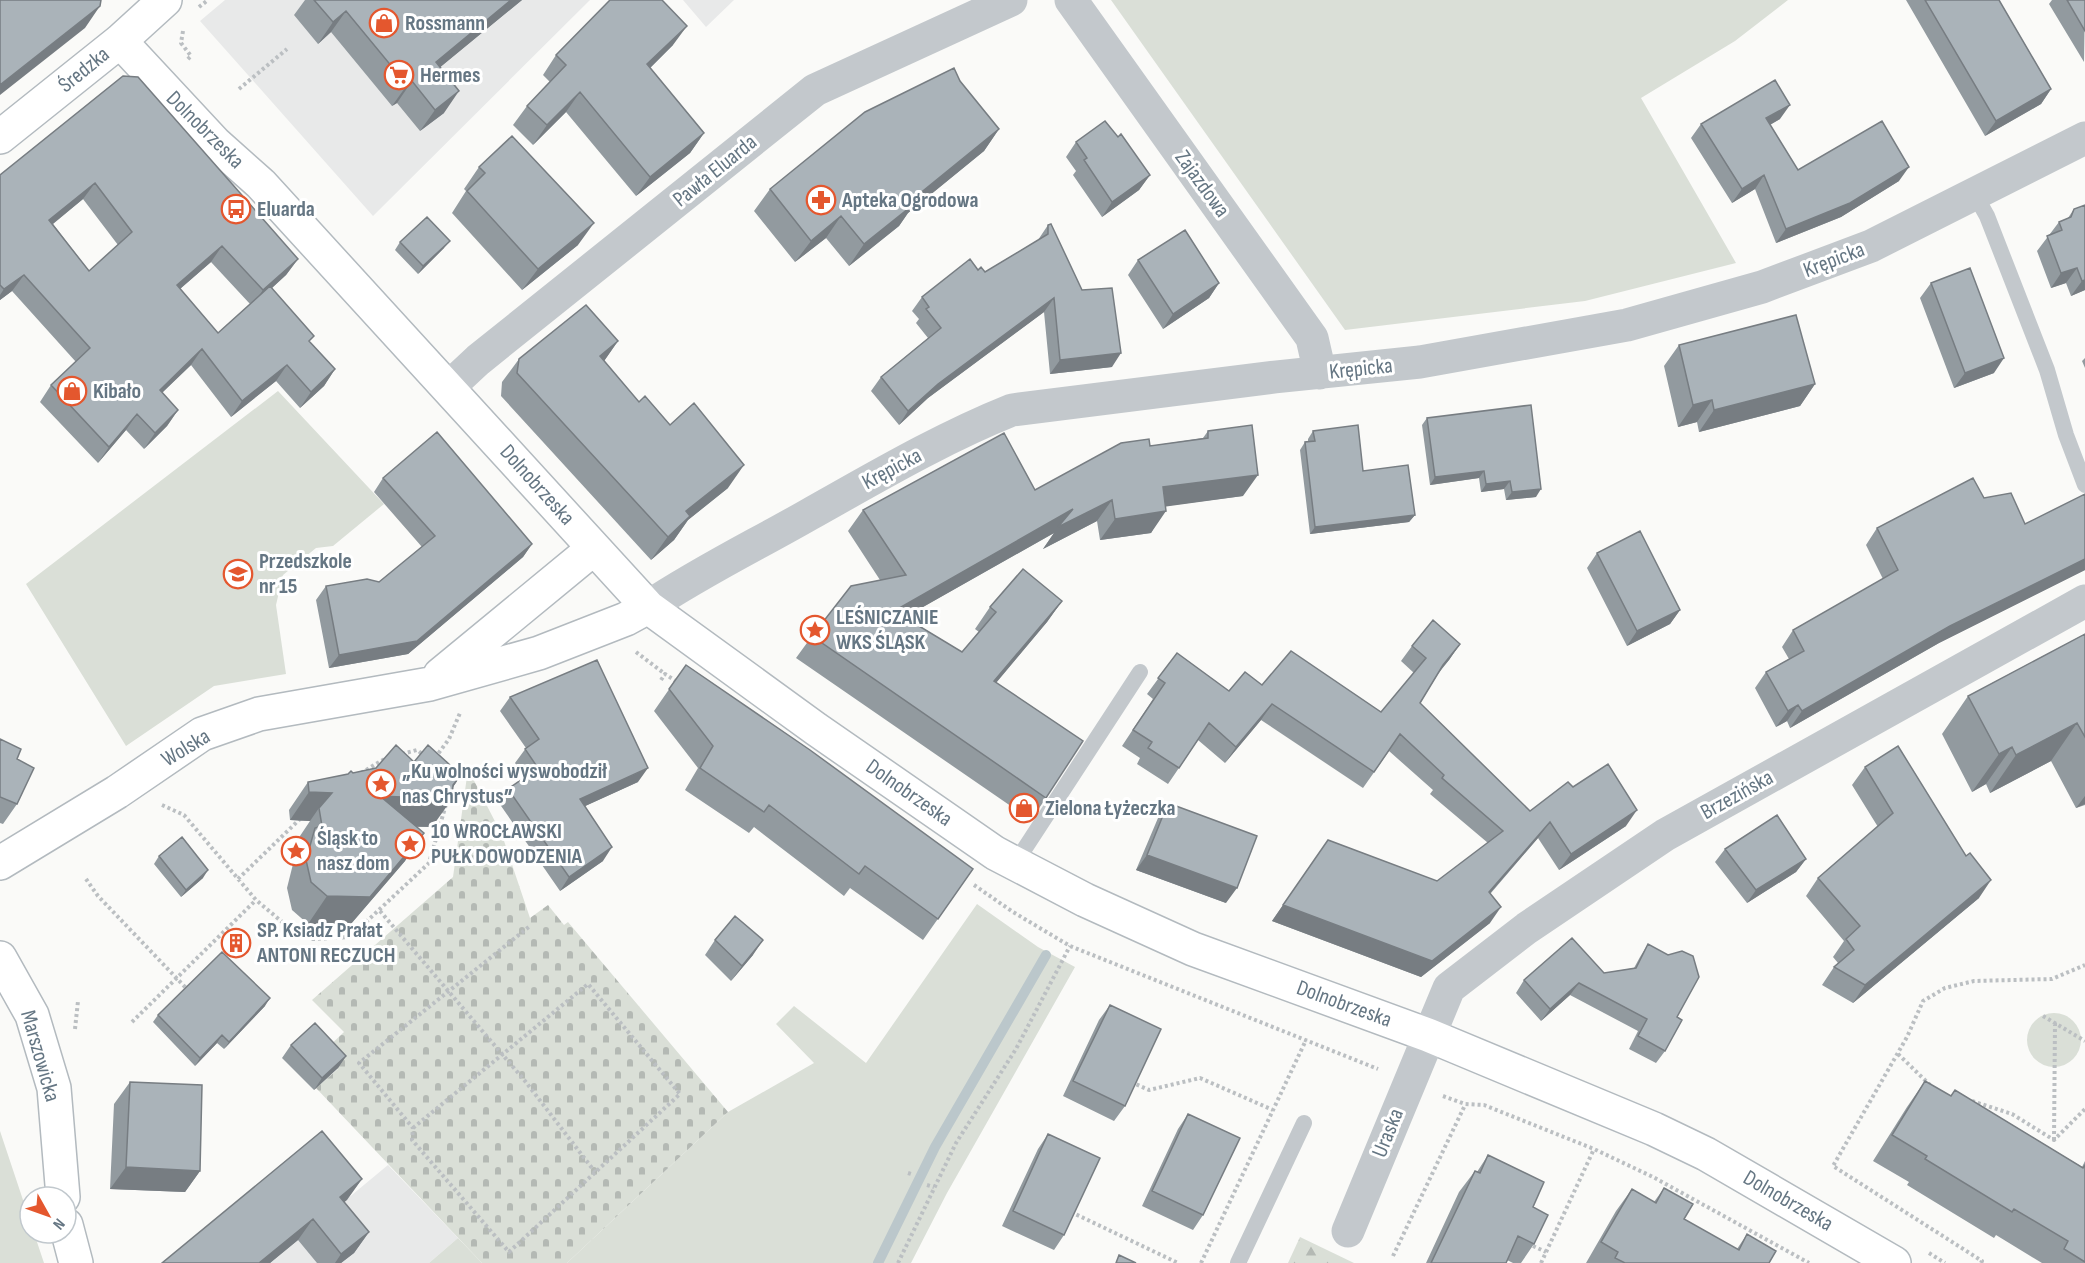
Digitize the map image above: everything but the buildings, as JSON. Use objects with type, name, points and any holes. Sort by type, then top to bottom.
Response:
[{"type":"street","name":"Pawła Eluarda","points":[[448,388],[478,360],[815,90],[1011,0]]},
{"type":"street","name":"Zajazdowa","points":[[1071,0],[1312,338],[1320,373]]},
{"type":"street","name":"Średzka","points":[[0,137],[120,41],[175,10]]},
{"type":"street","name":"Dolnobrzeska","points":[[120,41],[215,143],[261,184],[593,549],[648,606],[807,722],[1014,865],[1193,949],[1428,1035],[1706,1154],[1894,1263]]},
{"type":"street","name":"Krępicka","points":[[648,606],[697,574],[875,478],[977,424],[1012,410],[1420,362],[1628,326],[1762,287],[1871,246],[2085,138]]},
{"type":"street","name":"Wolska","points":[[430,684],[593,549]]},
{"type":"street","name":"Brzezińska","points":[[1428,1035],[1449,988],[1606,874],[1665,835],[2085,601]]},
{"type":"street","name":"Wolska","points":[[0,863],[117,792],[202,734],[259,714],[430,684],[564,645],[626,619],[648,606]]},
{"type":"street","name":"Marszowicka","points":[[0,958],[32,1015],[54,1088],[62,1185]]},
{"type":"street","name":"Uraska","points":[[1348,1231],[1428,1035]]},
{"type":"street","points":[[71,1245],[76,1263]]},
{"type":"lane","points":[[1974,193],[1987,216],[2047,370],[2066,435],[2085,485]]},
{"type":"lane","points":[[1014,865],[1083,746],[1140,672]]},
{"type":"lane","points":[[1238,1263],[1304,1123]]},
{"type":"path","points":[[175,10],[181,43],[192,56]]},
{"type":"path","points":[[239,89],[287,49]]},
{"type":"path","points":[[661,680],[665,674],[682,685]]},
{"type":"path","points":[[353,778],[382,760],[417,750],[433,761],[448,739],[461,710]]},
{"type":"path","points":[[160,804],[184,815],[256,900],[287,926],[313,939],[350,937],[429,863],[448,796]]},
{"type":"path","points":[[238,879],[307,813]]},
{"type":"path","points":[[87,879],[98,896],[186,988]]},
{"type":"path","points":[[132,1022],[256,900]]},
{"type":"path","points":[[380,910],[502,1055],[595,1172]]},
{"type":"path","points":[[413,1128],[588,984],[680,1094],[509,1252],[412,1140],[413,1128],[359,1063],[530,926]]},
{"type":"path","points":[[898,1263],[956,1143],[1045,999],[1070,946]]},
{"type":"path","points":[[1981,1263],[1982,1261],[1833,1166],[1898,1054],[1923,1001],[1945,988],[1974,981],[2052,979],[2085,965]]},
{"type":"path","points":[[2043,1016],[2085,1041]]},
{"type":"path","points":[[2054,1140],[2055,1023]]},
{"type":"path","points":[[1201,1263],[1306,1040]]},
{"type":"path","points":[[1898,1054],[1937,1092]]},
{"type":"path","points":[[1131,1082],[1149,1090],[1200,1078],[1274,1110]]},
{"type":"path","points":[[1436,1093],[1465,1104],[1484,1105],[1594,1149],[1653,1177],[1809,1263]]},
{"type":"path","points":[[1969,1100],[2012,1113],[2054,1140]]},
{"type":"path","points":[[1393,1256],[1465,1104]]},
{"type":"path","points":[[2054,1140],[2085,1109]]},
{"type":"path","points":[[1541,1263],[1594,1149]]},
{"type":"path","points":[[927,1185],[934,1187]]},
{"type":"path","points":[[1070,1212],[1178,1263]]},
{"type":"path","points":[[1533,1246],[1546,1252]]},
{"type":"shaded area","points":[[225,0],[590,0],[373,216],[200,21]]},
{"type":"shaded area","points":[[683,0],[734,0],[706,27]]},
{"type":"shaded area","points":[[388,1165],[458,1238],[429,1263],[270,1263]]},
{"type":"green space","points":[[1111,0],[1788,0],[1735,41],[1641,98],[1736,263],[1585,301],[1345,330]]},
{"type":"green space","name":"Przedszkole nr 15","points":[[278,391],[384,504],[333,546],[316,548],[283,575],[276,605],[286,674],[214,686],[126,746],[26,584]]},
{"type":"green space","points":[[468,769],[502,835],[530,918],[548,905],[564,925],[568,922],[728,1112],[567,1263],[482,1263],[316,1088],[338,1069],[323,1052],[344,1032],[312,1000],[453,877]]},
{"type":"green space","points":[[977,904],[1038,947],[1075,967],[947,1193],[911,1263],[567,1263],[728,1112],[814,1063],[776,1024],[794,1006],[866,1063]]},
{"type":"green space","points":[[2054,1013],[2064,1015],[2073,1021],[2079,1030],[2081,1040],[2079,1050],[2073,1059],[2064,1065],[2054,1067],[2044,1065],[2035,1059],[2029,1050],[2027,1040],[2029,1030],[2035,1021],[2044,1015]]},
{"type":"green space","points":[[0,1131],[18,1185],[18,1245],[38,1245],[44,1263],[0,1263]]},
{"type":"green space","points":[[1300,1237],[1354,1263],[1288,1263]]},
{"type":"green space","points":[[458,1238],[482,1263],[429,1263]]},
{"type":"waterway","points":[[878,1263],[935,1147],[1046,955]]},
{"type":"place","name":"Rossmann","points":[[384,23]]},
{"type":"place","name":"Hermes","points":[[399,75]]},
{"type":"place","name":"Apteka Ogrodowa","points":[[821,200]]},
{"type":"place","name":"Eluarda","points":[[236,209]]},
{"type":"place","name":"Kibało","points":[[72,391]]},
{"type":"place","name":"Przedszkole nr 15","points":[[238,574]]},
{"type":"place","name":"LEŚNICZANIE WKS ŚLĄSK","points":[[815,630]]},
{"type":"place","name":"„Ku wolności wyswobodził nas Chrystus”","points":[[381,784]]},
{"type":"place","name":"Zielona Łyżeczka","points":[[1024,808]]},
{"type":"place","name":"10 WROCŁAWSKI PUŁK DOWODZENIA","points":[[410,844]]},
{"type":"place","name":"Śląsk to nasz dom","points":[[296,851]]},
{"type":"place","name":"SP. Ksiadz Prałat ANTONI RECZUCH","points":[[236,943]]}]
